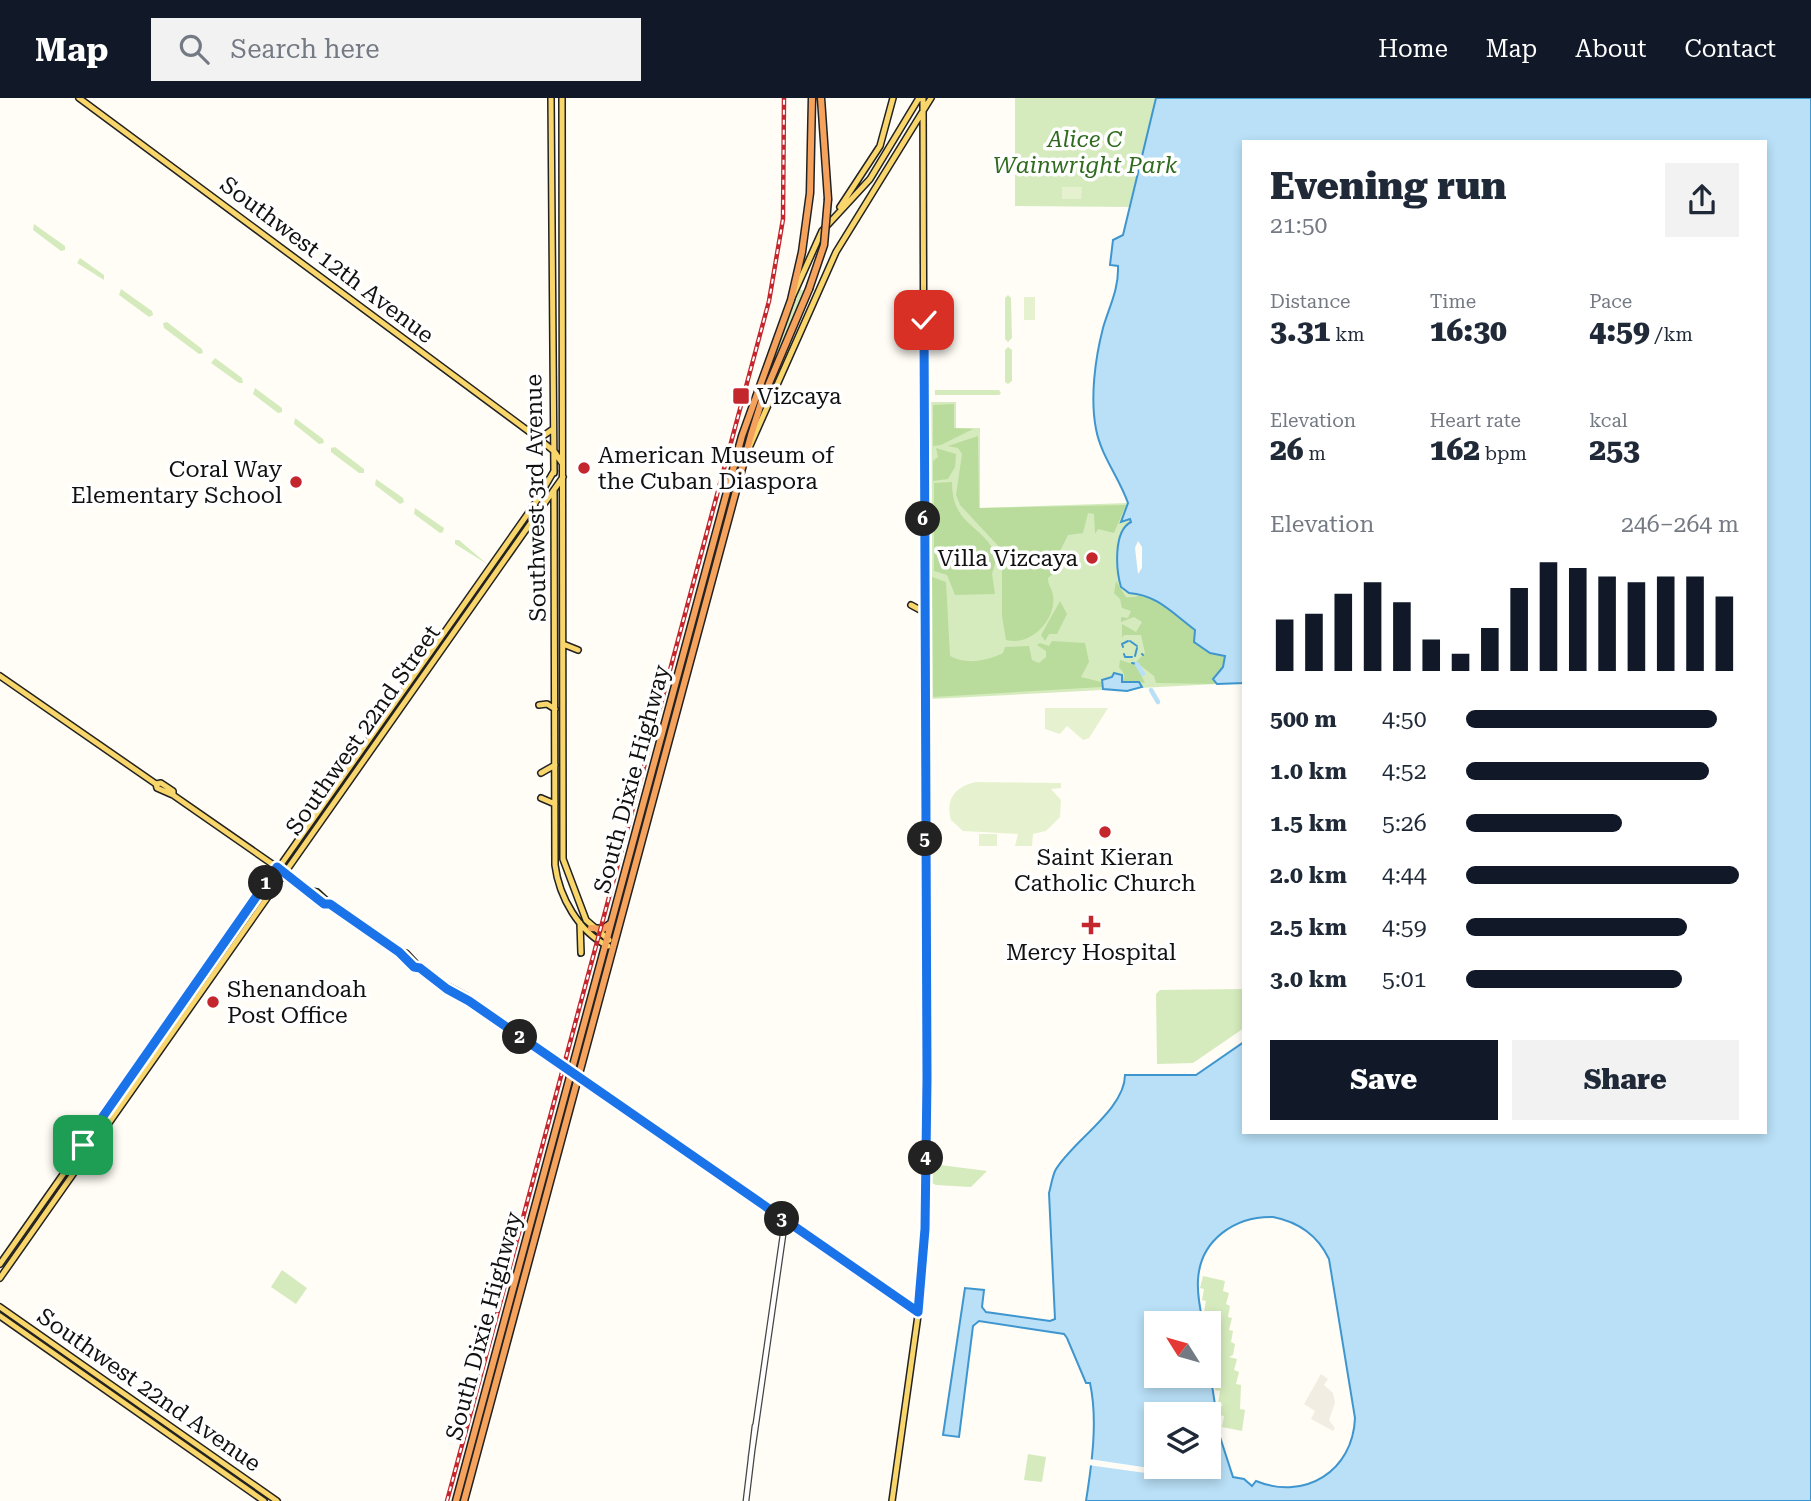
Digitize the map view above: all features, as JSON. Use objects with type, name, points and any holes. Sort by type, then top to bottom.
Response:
[{"type":"highway","points":[[791,300],[809,206],[812,98]]},
{"type":"highway","points":[[749,448],[762,400],[809,289],[824,245],[828,199],[821,98]]},
{"type":"highway","name":"South Dixie Highway","points":[[456,1501],[742,436],[791,300]]},
{"type":"highway","name":"South Dixie Highway","points":[[464,1501],[749,448]]},
{"type":"highway","points":[[592,928],[603,929],[611,922]]},
{"type":"highway","points":[[498,1342],[505,1352]]},
{"type":"main road","name":"Southwest 12th Avenue","points":[[79,98],[554,451]]},
{"type":"main road","name":"Southwest 3rd Avenue","points":[[551,98],[555,865],[564,896],[580,923]]},
{"type":"main road","name":"Southwest 3rd Avenue","points":[[562,98],[564,859],[574,892],[592,928]]},
{"type":"main road","points":[[833,217],[878,150],[889,124],[893,98]]},
{"type":"main road","name":"South Dixie Highway","points":[[749,448],[836,252],[931,98]]},
{"type":"main road","points":[[892,1501],[918,1312],[926,1188],[922,113],[919,99]]},
{"type":"main road","name":"South Dixie Highway","points":[[791,300],[815,243],[833,217],[870,179],[919,99]]},
{"type":"main road","points":[[906,138],[914,137],[922,142]]},
{"type":"main road","points":[[551,384],[564,395]]},
{"type":"main road","points":[[535,436],[543,436],[553,429]]},
{"type":"main road","points":[[554,451],[563,466]]},
{"type":"main road","name":"Southwest 22nd Street","points":[[0,1264],[491,566],[554,471]]},
{"type":"main road","name":"Southwest 22nd Street","points":[[0,1278],[562,477]]},
{"type":"main road","points":[[538,512],[548,513],[554,518]]},
{"type":"main road","points":[[911,605],[924,612]]},
{"type":"main road","points":[[563,644],[578,650]]},
{"type":"main road","points":[[0,676],[156,784],[167,795],[173,795],[277,867],[311,891],[324,904],[330,904],[399,952],[414,967],[420,968],[444,984],[447,989],[469,1001],[918,1312]]},
{"type":"main road","points":[[539,705],[547,704],[555,709]]},
{"type":"main road","points":[[541,773],[555,765]]},
{"type":"main road","points":[[555,783],[563,783]]},
{"type":"main road","points":[[541,798],[555,804]]},
{"type":"main road","points":[[580,923],[596,938],[614,946]]},
{"type":"main road","points":[[580,923],[581,953]]},
{"type":"main road","points":[[592,928],[606,942]]},
{"type":"main road","points":[[585,944],[596,938]]},
{"type":"main road","name":"Southwest 22nd Avenue","points":[[0,1307],[264,1501]]},
{"type":"main road","name":"Southwest 22nd Avenue","points":[[0,1316],[277,1501]]},
{"type":"street","points":[[491,566],[497,571]]},
{"type":"street","points":[[746,1501],[752,1434],[756,1426],[786,1221]]},
{"type":"green space","name":"Alice C Wainwright Park","points":[[1015,98],[1156,98],[1129,207],[1015,206]]},
{"type":"green space","points":[[1062,187],[1082,187],[1081,199],[1062,199]]},
{"type":"green space","points":[[34,224],[65,246],[65,250],[61,251],[33,230]]},
{"type":"green space","points":[[80,258],[104,275],[104,280],[77,263]]},
{"type":"green space","points":[[121,289],[152,311],[153,315],[149,317],[119,295]]},
{"type":"green space","points":[[800,289],[804,291],[758,402],[612,934],[747,429]]},
{"type":"green space","points":[[1008,295],[1011,298],[1012,338],[1008,342],[1005,339],[1005,298]]},
{"type":"green space","points":[[1024,297],[1035,297],[1035,320],[1024,320]]},
{"type":"green space","points":[[167,322],[202,349],[203,353],[199,354],[164,328],[163,323]]},
{"type":"green space","points":[[1008,347],[1012,350],[1012,381],[1008,384],[1005,382],[1005,350]]},
{"type":"green space","points":[[215,358],[242,378],[243,383],[239,383],[211,363]]},
{"type":"green space","points":[[255,388],[282,408],[282,412],[278,413],[253,394]]},
{"type":"green space","points":[[935,390],[999,390],[1001,393],[935,395]]},
{"type":"green space","points":[[931,402],[956,402],[956,428],[980,428],[980,508],[1128,503],[1122,521],[1130,519],[1131,522],[1119,536],[1121,587],[1127,592],[1142,593],[1217,684],[932,699]]},
{"type":"green space","points":[[954,404],[954,428],[973,429],[941,445],[933,446],[933,405]]},
{"type":"green space","points":[[295,418],[323,439],[324,443],[319,444],[294,424]]},
{"type":"green space","points":[[978,436],[979,508],[1126,505],[1114,533],[1098,529],[1095,534],[1094,514],[1088,513],[1083,533],[1068,535],[1059,553],[1003,551],[960,505],[956,495],[962,454],[958,448],[948,446]]},
{"type":"green space","points":[[335,447],[364,469],[364,473],[359,473],[331,452],[331,448]]},
{"type":"green space","points":[[936,448],[956,454],[955,467],[948,479],[933,481],[933,461],[938,457]]},
{"type":"green space","points":[[376,479],[403,498],[404,502],[400,504],[375,485]]},
{"type":"green space","points":[[952,482],[957,508],[984,537],[997,557],[992,574],[995,594],[955,595],[947,575],[934,571],[934,483]]},
{"type":"green space","points":[[415,508],[444,528],[443,532],[440,533],[414,514]]},
{"type":"green space","points":[[455,540],[459,540],[487,564],[455,544]]},
{"type":"green space","points":[[1057,560],[1060,568],[1048,578],[1053,604],[1046,622],[1040,630],[1024,639],[1006,640],[1002,616],[1002,571],[1010,564]]},
{"type":"green space","points":[[932,577],[946,582],[950,656],[976,661],[1003,653],[1005,647],[1029,646],[1032,660],[1039,663],[1046,657],[1046,651],[1037,645],[1040,643],[1049,646],[1052,641],[1085,643],[1089,662],[1081,677],[1101,682],[1102,687],[933,697]]},
{"type":"green space","points":[[1116,581],[1126,597],[1142,595],[1155,599],[1195,630],[1194,642],[1210,653],[1225,656],[1223,667],[1214,679],[1217,684],[1156,683],[1154,676],[1136,662],[1145,653],[1141,635],[1124,635],[1122,638],[1122,624],[1136,632],[1142,622],[1134,617],[1121,622],[1121,617],[1128,618],[1131,611],[1122,608],[1120,599],[1114,593]]},
{"type":"green space","points":[[1060,601],[1067,614],[1057,634],[1049,634],[1045,641],[1041,635]]},
{"type":"green space","points":[[1120,660],[1136,665],[1145,683],[1123,681]]},
{"type":"green space","points":[[1045,708],[1108,708],[1089,738],[1083,740],[1067,726],[1060,734],[1045,729]]},
{"type":"green space","points":[[976,782],[1061,783],[1061,788],[1051,789],[1061,800],[1060,817],[1046,831],[1033,834],[1032,846],[1015,846],[1018,834],[963,831],[951,820],[951,800],[958,790]]},
{"type":"green space","points":[[979,834],[997,834],[997,846],[979,846]]},
{"type":"green space","points":[[1242,989],[1242,1029],[1193,1063],[1157,1064],[1156,994],[1160,990]]},
{"type":"green space","points":[[933,1164],[987,1171],[971,1187],[936,1185],[932,1183]]},
{"type":"green space","points":[[282,1270],[307,1288],[296,1304],[271,1287]]},
{"type":"green space","points":[[1203,1276],[1225,1281],[1223,1291],[1229,1293],[1226,1304],[1230,1306],[1228,1317],[1232,1318],[1229,1330],[1233,1331],[1231,1342],[1235,1344],[1233,1355],[1229,1357],[1237,1359],[1234,1370],[1239,1372],[1236,1384],[1241,1385],[1240,1409],[1245,1410],[1242,1431],[1222,1427],[1224,1416],[1221,1415],[1222,1404],[1218,1402],[1220,1391],[1215,1390],[1222,1388],[1222,1311],[1204,1311],[1204,1289],[1200,1288]]},
{"type":"green space","points":[[1028,1454],[1046,1457],[1042,1482],[1024,1480]]},
{"type":"shaded area","points":[[1321,1374],[1328,1379],[1324,1385],[1333,1393],[1335,1403],[1329,1420],[1335,1428],[1333,1431],[1311,1419],[1315,1411],[1304,1404]]},
{"type":"water","points":[[1156,98],[1811,98],[1811,1501],[1086,1501],[1094,1412],[1090,1383],[1086,1383],[1067,1338],[1064,1334],[979,1321],[973,1326],[959,1437],[943,1435],[965,1288],[984,1290],[982,1307],[986,1312],[1050,1321],[1055,1319],[1049,1193],[1053,1176],[1062,1160],[1116,1101],[1123,1088],[1125,1075],[1196,1075],[1242,1043],[1242,1134],[1767,1134],[1767,140],[1242,140],[1242,683],[1217,684],[1213,679],[1223,667],[1225,656],[1210,653],[1194,642],[1195,630],[1163,606],[1148,597],[1129,593],[1121,587],[1117,551],[1121,534],[1131,522],[1130,519],[1121,522],[1128,503],[1098,439],[1093,392],[1100,340],[1117,282],[1118,266],[1110,265],[1113,240],[1123,235]],"holes":[[[1273,1217],[1299,1226],[1319,1243],[1329,1259],[1355,1418],[1346,1453],[1323,1477],[1308,1484],[1274,1486],[1256,1481],[1252,1486],[1244,1479],[1233,1477],[1221,1440],[1221,1479],[1144,1479],[1144,1402],[1215,1402],[1212,1388],[1144,1388],[1144,1311],[1201,1311],[1198,1296],[1200,1266],[1213,1242],[1233,1226]]]},
{"type":"water","points":[[1114,673],[1122,675],[1122,682],[1139,682],[1142,687],[1127,691],[1103,689],[1102,680],[1112,677]]},
{"type":"pier","points":[[1138,541],[1142,547],[1142,568],[1138,574],[1135,548]]},
{"type":"pier","points":[[1089,1459],[1144,1467],[1144,1473],[1088,1465]]},
{"type":"waterway","points":[[1123,647],[1122,644],[1128,641]]},
{"type":"waterway","points":[[1130,641],[1137,646]]},
{"type":"waterway","points":[[1135,656],[1137,648]]},
{"type":"waterway","points":[[1124,654],[1125,657],[1132,657]]},
{"type":"waterway","points":[[1132,663],[1137,664]]},
{"type":"waterway","points":[[1137,664],[1143,674]]},
{"type":"waterway","points":[[1151,690],[1158,702]]},
{"type":"railway","points":[[447,1501],[769,301],[783,219],[784,98]]},
{"type":"place","name":"Vizcaya","points":[[741,396]]},
{"type":"place","name":"American Museum of the Cuban Diaspora","points":[[584,468]]},
{"type":"place","name":"Coral Way Elementary School","points":[[296,482]]},
{"type":"place","name":"Villa Vizcaya","points":[[1092,558]]},
{"type":"place","name":"Saint Kieran Catholic Church","points":[[1105,832]]},
{"type":"place","name":"Mercy Hospital","points":[[1091,925]]},
{"type":"place","name":"Shenandoah Post Office","points":[[213,1002]]},
{"type":"route","points":[[83,1145],[277,867],[311,891],[313,897],[324,904],[330,904],[399,952],[402,958],[414,967],[420,968],[463,1000],[469,1001],[918,1312],[925,1229],[927,1079],[924,320]]}]
